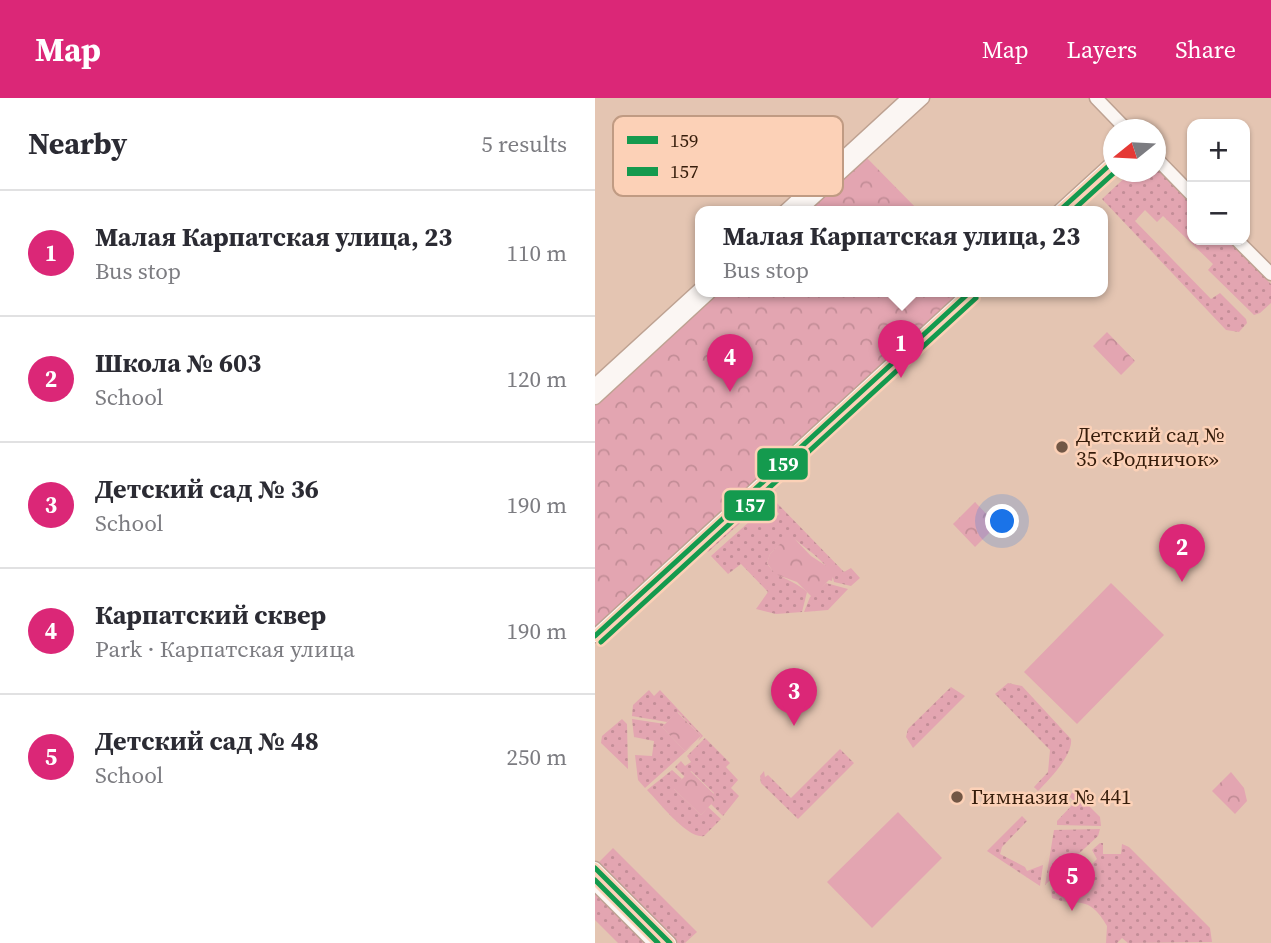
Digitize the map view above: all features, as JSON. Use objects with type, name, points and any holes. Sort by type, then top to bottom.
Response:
[{"type":"street","points":[[843,158],[908,98]]},
{"type":"street","points":[[843,171],[923,98]]},
{"type":"street","points":[[1096,98],[1116,119]]},
{"type":"street","points":[[1166,168],[1187,190]]},
{"type":"street","points":[[1065,206],[1103,171]]},
{"type":"street","points":[[1242,245],[1271,274]]},
{"type":"street","points":[[595,385],[695,294]]},
{"type":"street","points":[[595,398],[705,297]]},
{"type":"street","points":[[595,636],[965,297]]},
{"type":"street","points":[[595,868],[670,943]]},
{"type":"street","points":[[595,884],[654,943]]},
{"type":"green space","points":[[867,158],[914,206],[814,206],[825,196],[843,196],[843,180]]},
{"type":"green space","points":[[1166,178],[1187,200],[1187,239],[1163,216],[1157,222],[1145,210],[1135,221],[1211,299],[1220,293],[1246,319],[1247,323],[1239,332],[1226,330],[1102,199],[1120,182],[1166,182]]},
{"type":"green space","points":[[1193,245],[1232,245],[1271,284],[1271,303],[1254,315],[1208,270],[1213,264]]},
{"type":"green space","points":[[713,297],[955,297],[595,627],[595,404]]},
{"type":"green space","points":[[1107,332],[1135,361],[1121,375],[1093,346]]},
{"type":"green space","points":[[771,486],[776,491],[708,552],[704,548]]},
{"type":"green space","points":[[774,500],[844,572],[851,568],[860,578],[851,586],[834,582],[823,563],[790,535],[770,554],[767,563],[775,572],[807,592],[802,612],[776,614],[756,609],[768,592],[741,564],[728,574],[711,556],[759,513],[771,522],[779,514],[771,503]]},
{"type":"green space","points":[[975,502],[997,525],[975,547],[953,524]]},
{"type":"green space","points":[[790,534],[811,556],[834,571],[832,581],[829,580],[812,597],[797,582],[775,574],[767,563],[770,554]]},
{"type":"green space","points":[[826,583],[848,589],[828,610],[804,612],[810,597]]},
{"type":"green space","points":[[1111,583],[1164,635],[1077,724],[1024,672]]},
{"type":"green space","points":[[1008,683],[1022,686],[1071,739],[1064,760],[1038,791],[1034,787],[1048,772],[1050,750],[995,694]]},
{"type":"green space","points":[[951,687],[965,696],[913,748],[906,737],[908,729]]},
{"type":"green space","points":[[649,690],[654,696],[660,690],[703,736],[698,741],[701,736],[678,712],[667,722],[632,716],[633,705]]},
{"type":"green space","points":[[677,712],[701,736],[685,751],[662,727]]},
{"type":"green space","points":[[622,719],[627,724],[628,769],[601,743],[602,736]]},
{"type":"green space","points":[[632,719],[665,724],[662,727],[685,751],[695,743],[645,788],[638,780],[635,755],[652,756],[654,741],[634,737]]},
{"type":"green space","points":[[705,738],[730,763],[726,767],[738,780],[731,788],[739,796],[723,816],[711,804],[715,800],[712,796],[714,793],[691,771],[685,777],[675,767],[681,761],[685,766],[691,762],[687,756]]},
{"type":"green space","points":[[840,749],[854,763],[798,819],[761,783],[760,776],[764,771],[765,777],[768,775],[791,798]]},
{"type":"green space","points":[[672,770],[682,779],[674,789],[701,815],[708,807],[721,819],[704,836],[690,832],[682,826],[647,790]]},
{"type":"green space","points":[[690,771],[714,794],[712,796],[715,800],[701,815],[673,788]]},
{"type":"green space","points":[[1231,772],[1244,788],[1247,801],[1235,814],[1212,791]]},
{"type":"green space","points":[[1074,791],[1100,817],[1101,826],[1057,825],[1057,821],[1075,802],[1069,796]]},
{"type":"green space","points":[[898,812],[942,858],[872,928],[827,882]]},
{"type":"green space","points":[[1022,816],[1027,821],[1002,847],[1000,854],[1025,867],[1027,871],[1043,865],[1040,886],[987,851]]},
{"type":"green space","points":[[1100,829],[1098,836],[1045,885],[1054,830]]},
{"type":"green space","points":[[1103,843],[1103,854],[1121,854],[1122,844],[1129,847],[1210,928],[1212,942],[1128,943],[1122,938],[1117,943],[1106,943],[1107,926],[1094,909],[1081,903],[1052,898],[1051,890],[1069,873],[1079,877],[1097,859],[1092,850]]},
{"type":"green space","points":[[613,848],[697,932],[685,943],[678,943],[598,863]]},
{"type":"green space","points":[[595,893],[645,943],[618,943],[595,920]]},
{"type":"transit line","name":"159","points":[[1065,206],[1103,171]]},
{"type":"transit line","name":"157","points":[[1078,206],[1104,182]]},
{"type":"transit line","name":"159","points":[[595,636],[965,297]]},
{"type":"transit line","name":"157","points":[[601,642],[976,298]]},
{"type":"transit line","name":"159","points":[[595,868],[670,943]]},
{"type":"transit line","name":"157","points":[[595,880],[658,943]]},
{"type":"place","name":"Малая Карпатская улица, 23","points":[[901,378]]},
{"type":"place","name":"Карпатский сквер","points":[[730,392]]},
{"type":"place","name":"Детский сад № 35 «Родничок»","points":[[1062,447]]},
{"type":"place","name":"Школа № 603","points":[[1182,582]]},
{"type":"place","name":"Детский сад № 36","points":[[794,726]]},
{"type":"place","name":"Гимназия № 441","points":[[957,797]]},
{"type":"place","name":"Детский сад № 48","points":[[1072,911]]}]
